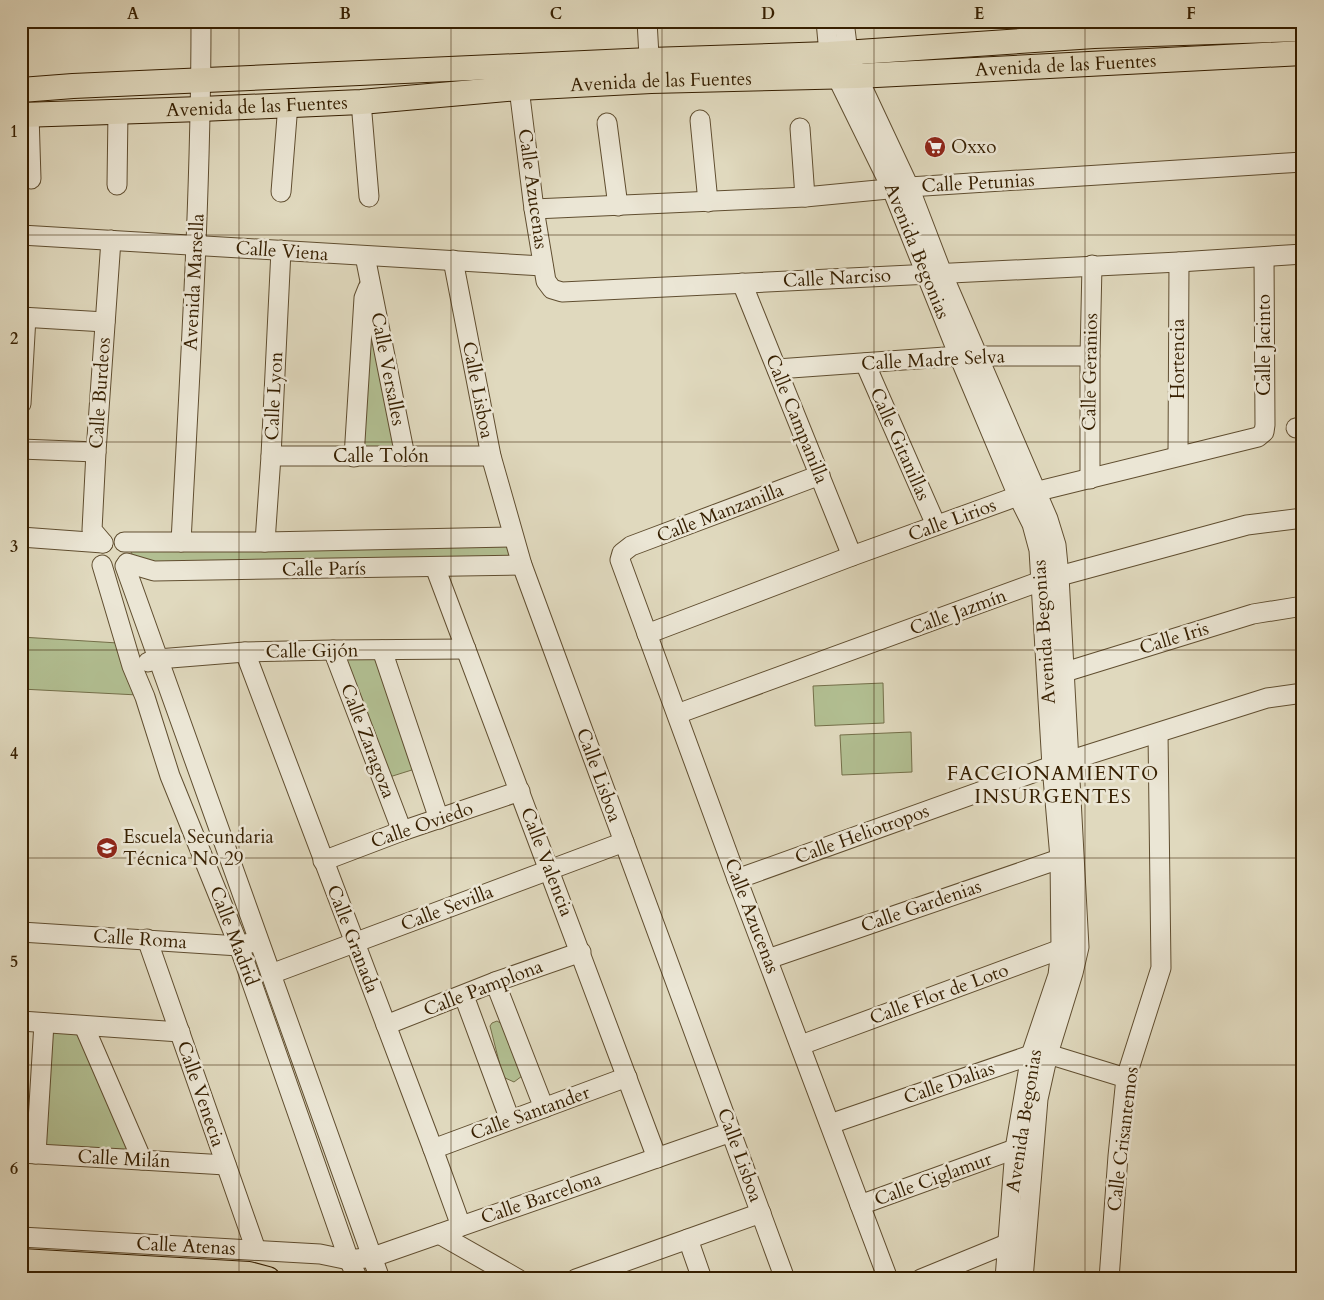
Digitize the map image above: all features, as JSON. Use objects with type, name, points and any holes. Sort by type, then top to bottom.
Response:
[{"type":"main road","name":"Avenida de las Fuentes","points":[[25,114],[361,102],[519,88],[650,70],[984,42],[1093,29],[1266,26],[1303,29]]},
{"type":"main road","name":"Avenida de las Fuentes","points":[[21,90],[201,81],[650,70],[847,76],[1303,53]]},
{"type":"main road","points":[[21,1261],[240,1273],[268,1279]]},
{"type":"street","name":"Avenida Marsella","points":[[181,542],[196,245],[201,109],[201,21]]},
{"type":"street","points":[[647,21],[650,70]]},
{"type":"street","name":"Avenida Begonias","points":[[826,21],[847,76],[901,188],[934,274],[1027,494],[1048,519],[1056,545],[1050,579],[1067,856],[1070,948],[1073,973],[1040,1055],[1015,1148],[1004,1279]]},
{"type":"street","name":"Avenida Begonias","points":[[839,53],[844,21]]},
{"type":"street","points":[[1180,28],[1181,60]]},
{"type":"street","name":"Calle Azucenas","points":[[519,88],[543,266],[546,281],[552,289]]},
{"type":"street","points":[[361,102],[369,197]]},
{"type":"street","points":[[281,192],[288,104]]},
{"type":"street","points":[[116,185],[118,111]]},
{"type":"street","points":[[25,114],[32,179]]},
{"type":"street","points":[[700,120],[708,202]]},
{"type":"street","points":[[607,123],[618,206]]},
{"type":"street","points":[[800,128],[804,197]]},
{"type":"street","name":"Calle Petunias","points":[[534,209],[804,197],[901,188],[1303,162]]},
{"type":"street","name":"Calle Viena","points":[[21,235],[543,266]]},
{"type":"street","name":"Calle Burdeos","points":[[103,543],[92,530],[111,240]]},
{"type":"street","name":"Calle Lyon","points":[[265,542],[281,250]]},
{"type":"street","name":"Calle Narciso","points":[[552,289],[562,292],[1179,262],[1303,254]]},
{"type":"street","name":"Calle Versalles","points":[[365,256],[405,456]]},
{"type":"street","name":"Calle Jacinto","points":[[1264,256],[1264,432]]},
{"type":"street","name":"Calle Lisboa","points":[[453,260],[491,456],[522,565],[785,1279]]},
{"type":"street","name":"Hortencia","points":[[1178,455],[1179,262]]},
{"type":"street","name":"Calle Geranios","points":[[1090,478],[1092,265]]},
{"type":"street","name":"Calle Versalles","points":[[354,457],[364,298],[371,282]]},
{"type":"street","name":"Calle Campanilla","points":[[742,283],[852,556]]},
{"type":"street","points":[[21,404],[24,317],[105,322]]},
{"type":"street","name":"Calle Madre Selva","points":[[777,369],[968,356],[1090,356]]},
{"type":"street","name":"Calle Gitanillas","points":[[865,363],[936,525]]},
{"type":"street","name":"Calle Lirios","points":[[647,634],[936,525],[1027,494],[1178,455],[1258,437],[1264,432]]},
{"type":"street","points":[[21,449],[96,452]]},
{"type":"street","name":"Calle Tolón","points":[[271,456],[491,456]]},
{"type":"street","name":"Calle Manzanilla","points":[[622,553],[630,546],[820,475]]},
{"type":"street","name":"Calle Jazmín","points":[[677,714],[1050,579],[1246,525],[1303,518]]},
{"type":"street","points":[[21,537],[103,543],[114,538],[124,542],[129,548],[130,555],[126,564],[117,570],[109,569],[102,565],[98,554],[103,543]]},
{"type":"street","name":"Calle París","points":[[124,542],[265,542],[513,537]]},
{"type":"street","name":"Calle Azucenas","points":[[622,553],[620,560],[622,568],[888,1279]]},
{"type":"street","name":"Calle París","points":[[126,564],[154,571],[522,565]]},
{"type":"street","name":"Calle Madrid","points":[[126,564],[158,659],[380,1279]]},
{"type":"street","name":"Calle Madrid","points":[[102,565],[132,666],[145,697],[170,776],[240,946],[349,1260],[358,1279]]},
{"type":"street","name":"Calle Valencia","points":[[435,567],[658,1158]]},
{"type":"street","name":"Calle Iris","points":[[1055,675],[1252,614],[1303,606]]},
{"type":"street","name":"Calle Gijón","points":[[132,666],[158,659],[245,652],[466,649]]},
{"type":"street","name":"Calle Zaragoza","points":[[333,650],[402,831]]},
{"type":"street","points":[[382,650],[439,819]]},
{"type":"street","name":"Calle Granada","points":[[245,652],[461,1226]]},
{"type":"street","name":"Calle Heliotropos","points":[[737,879],[1061,764],[1267,698],[1303,693]]},
{"type":"street","name":"Calle Crisantemos","points":[[1109,1279],[1126,1078],[1161,968],[1158,733]]},
{"type":"street","name":"Calle Oviedo","points":[[324,860],[520,791]]},
{"type":"street","name":"Calle Sevilla","points":[[271,974],[624,842]]},
{"type":"street","name":"Calle Gardenias","points":[[768,959],[1067,856]]},
{"type":"street","name":"Calle Roma","points":[[21,932],[240,946],[259,941]]},
{"type":"street","name":"Calle Venecia","points":[[147,939],[256,1250]]},
{"type":"street","name":"Calle Flor de Loto","points":[[800,1045],[1070,948]]},
{"type":"street","name":"Calle Pamplona","points":[[386,1025],[464,996],[495,982],[581,952]]},
{"type":"street","points":[[495,982],[544,1108]]},
{"type":"street","points":[[464,996],[510,1120]]},
{"type":"street","points":[[21,1021],[180,1032]]},
{"type":"street","points":[[29,1154],[44,1023]]},
{"type":"street","points":[[84,1026],[142,1160]]},
{"type":"street","points":[[1040,1055],[1126,1078]]},
{"type":"street","name":"Avenida Begonias","points":[[1023,1279],[1028,1238],[1040,1055]]},
{"type":"street","name":"Calle Dalias","points":[[830,1124],[1040,1055]]},
{"type":"street","name":"Calle Santander","points":[[433,1149],[627,1077]]},
{"type":"street","name":"Calle Barcelona","points":[[349,1260],[373,1257],[731,1132]]},
{"type":"street","name":"Calle Ciglamur","points":[[860,1205],[1015,1148],[1035,1145]]},
{"type":"street","name":"Calle Milán","points":[[29,1154],[226,1165]]},
{"type":"street","points":[[576,1279],[607,1274],[688,1239],[761,1213]]},
{"type":"street","points":[[439,1234],[518,1279]]},
{"type":"street","name":"Calle Atenas","points":[[21,1237],[320,1254],[349,1260]]},
{"type":"street","points":[[921,1279],[1008,1243],[1028,1238]]},
{"type":"street","points":[[688,1239],[702,1279]]},
{"type":"green space","points":[[370,300],[401,452],[361,453]]},
{"type":"green space","points":[[513,537],[522,565],[138,566],[129,548]]},
{"type":"green space","points":[[21,637],[118,643],[138,695],[21,689]]},
{"type":"green space","points":[[380,650],[415,769],[383,779],[335,651]]},
{"type":"green space","points":[[883,683],[884,723],[815,726],[813,686]]},
{"type":"green space","points":[[911,732],[912,772],[842,775],[840,735]]},
{"type":"green space","points":[[497,1021],[502,1024],[522,1076],[514,1082],[503,1077],[490,1026]]},
{"type":"green space","points":[[44,1023],[84,1026],[142,1160],[36,1154]]},
{"type":"place","name":"Oxxo","points":[[935,147]]},
{"type":"place","name":"Escuela Secundaria Técnica No 29","points":[[107,848]]},
{"type":"district","name":"FACCIONAMIENTO INSURGENTES","points":[[1053,784]]}]
